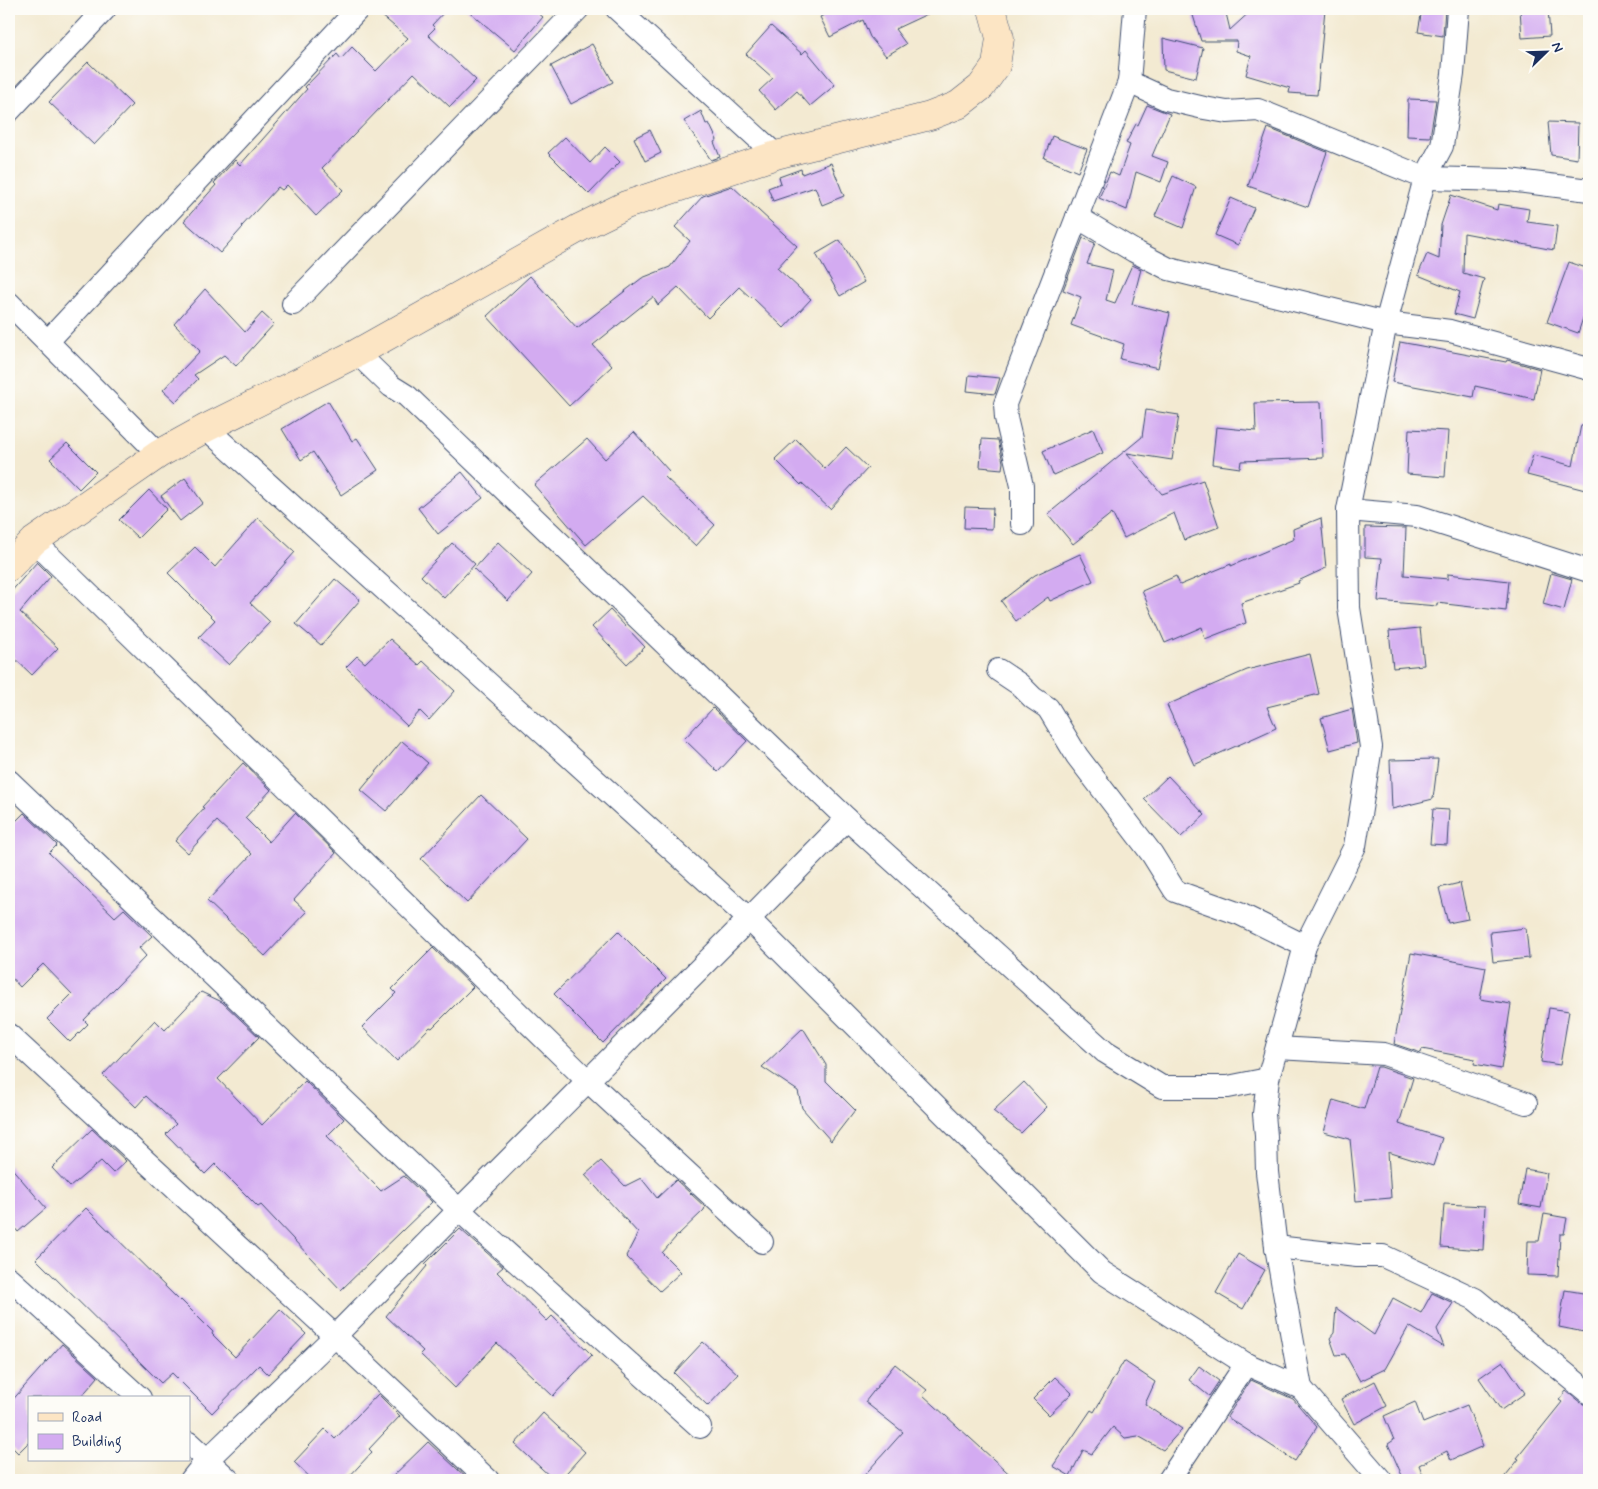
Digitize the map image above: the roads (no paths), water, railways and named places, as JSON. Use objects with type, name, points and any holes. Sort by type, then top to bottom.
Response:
[{"type":"main road","points":[[9,567],[34,540],[159,454],[206,428],[357,353],[581,227],[626,205],[776,155],[930,116],[958,105],[981,87],[996,66],[1000,38],[992,9]]},
{"type":"street","points":[[9,111],[105,9]]},
{"type":"street","points":[[48,342],[358,9]]},
{"type":"street","points":[[294,304],[578,9]]},
{"type":"street","points":[[617,9],[776,155]]},
{"type":"street","points":[[1022,524],[1022,486],[1006,418],[1005,404],[1130,82],[1135,9]]},
{"type":"street","points":[[1302,1388],[1276,1247],[1267,1172],[1264,1114],[1268,1079],[1305,946],[1355,846],[1371,748],[1349,608],[1348,510],[1386,323],[1425,178],[1442,146],[1453,74],[1458,9]]},
{"type":"street","points":[[1130,82],[1166,99],[1204,108],[1227,112],[1258,110],[1425,178],[1509,180],[1536,185],[1589,190]]},
{"type":"street","points":[[1077,217],[1134,251],[1169,269],[1386,323],[1450,331],[1589,369]]},
{"type":"street","points":[[9,303],[159,454]]},
{"type":"street","points":[[357,353],[391,386],[407,396],[847,820],[1105,1052],[1162,1087],[1228,1087],[1268,1079]]},
{"type":"street","points":[[206,428],[749,919],[1102,1272],[1246,1364],[1302,1388],[1382,1480]]},
{"type":"street","points":[[1348,510],[1417,516],[1589,571]]},
{"type":"street","points":[[34,540],[588,1081],[762,1242]]},
{"type":"street","points":[[998,670],[1019,684],[1033,698],[1048,708],[1062,728],[1077,756],[1152,854],[1175,891],[1240,914],[1305,946]]},
{"type":"street","points":[[9,781],[459,1210],[700,1427]]},
{"type":"street","points":[[190,1480],[847,820]]},
{"type":"street","points":[[9,1035],[488,1480]]},
{"type":"street","points":[[1277,1048],[1384,1054],[1526,1103]]},
{"type":"street","points":[[1276,1247],[1357,1256],[1383,1256],[1475,1299],[1589,1393]]},
{"type":"street","points":[[9,1278],[138,1396]]},
{"type":"street","points":[[1169,1480],[1246,1364]]},
{"type":"street","points":[[190,1443],[229,1480]]}]
